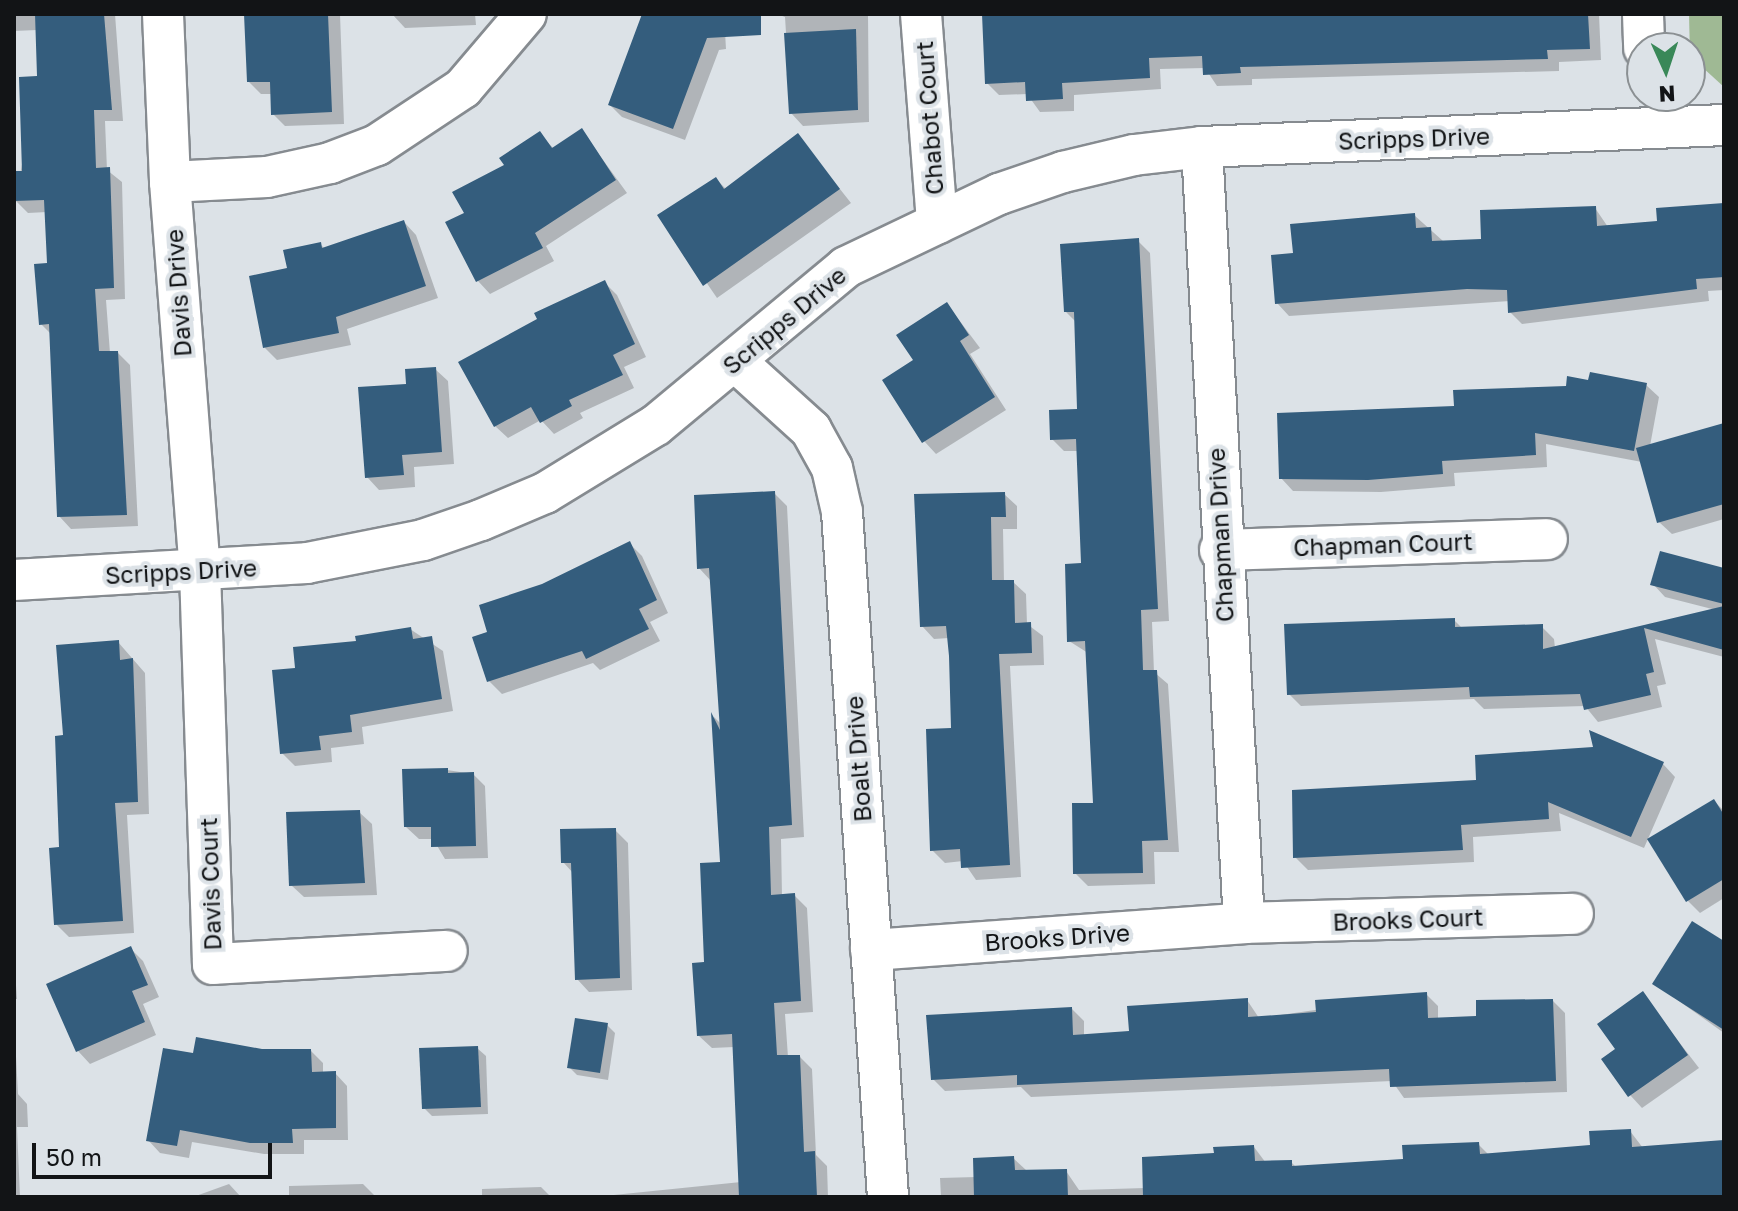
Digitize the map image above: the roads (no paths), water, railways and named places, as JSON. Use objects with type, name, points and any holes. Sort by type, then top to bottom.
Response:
[{"type":"street","name":"Davis Drive","points":[[163,14],[170,182],[200,571]]},
{"type":"street","points":[[170,182],[267,177],[330,163],[377,145],[463,88],[526,14]]},
{"type":"street","name":"Chabot Court","points":[[921,14],[937,223]]},
{"type":"street","name":"Scripps Drive","points":[[14,580],[200,571],[357,555],[481,520],[545,493],[605,459],[735,361],[846,267],[937,223],[1063,172],[1134,155],[1202,147],[1647,112],[1724,125]]},
{"type":"street","name":"Chapman Drive","points":[[1202,147],[1220,550],[1244,923]]},
{"type":"street","name":"Boalt Drive","points":[[735,361],[811,430],[832,468],[842,512],[888,1197]]},
{"type":"street","name":"Chapman Court","points":[[1220,550],[1547,539]]},
{"type":"street","name":"Davis Court","points":[[200,571],[213,964],[447,951]]},
{"type":"street","name":"Brooks Court","points":[[1244,923],[1573,914]]},
{"type":"street","name":"Brooks Drive","points":[[871,950],[1244,923]]}]
